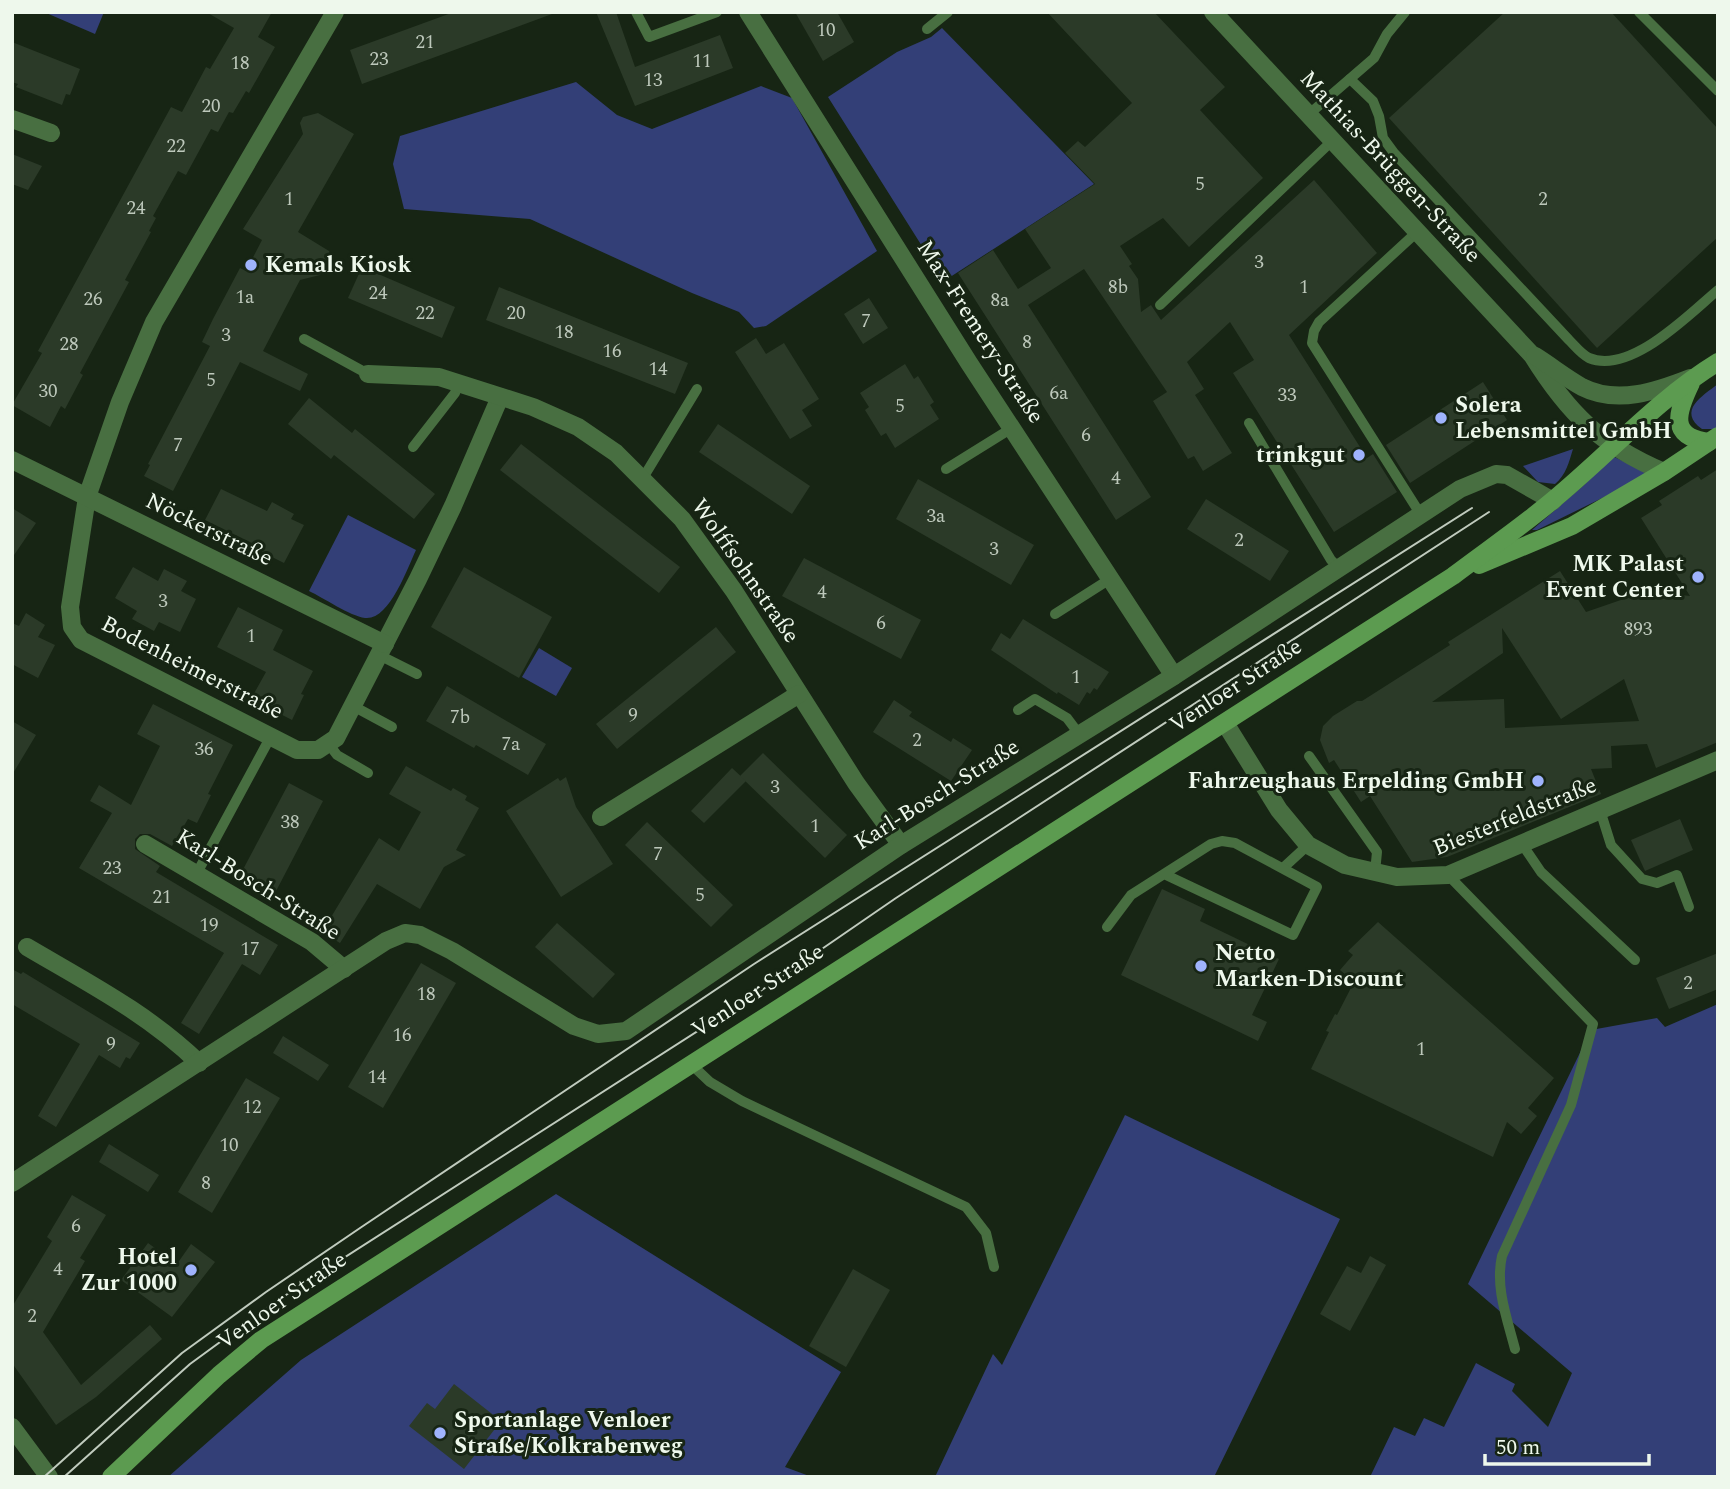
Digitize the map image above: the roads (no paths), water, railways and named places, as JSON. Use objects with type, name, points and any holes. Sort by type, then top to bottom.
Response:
[{"type":"main road","name":"Venloer Straße","points":[[111,1477],[127,1469],[219,1376],[261,1340],[1453,576],[1553,500],[1611,446],[1694,377],[1718,362]]},
{"type":"main road","points":[[1694,377],[1679,416],[1681,428],[1685,435],[1695,440],[1713,439]]},
{"type":"main road","name":"Venloer Straße","points":[[1453,576],[1572,526],[1664,472],[1713,439]]},
{"type":"street","name":"Bodenheimerstraße","points":[[328,743],[318,750],[297,750],[81,639],[72,627],[70,607],[87,497],[120,402],[155,322],[335,12]]},
{"type":"street","name":"Max-Fremery-Straße","points":[[748,12],[1012,428],[1174,676]]},
{"type":"street","name":"Mathias-Brüggen-Straße","points":[[1213,12],[1532,355],[1552,388],[1587,427],[1611,446],[1664,472]]},
{"type":"street","points":[[12,119],[51,133]]},
{"type":"street","name":"Mathias-Brüggen-Straße","points":[[1532,355],[1583,387],[1623,396],[1658,391],[1694,377]]},
{"type":"street","name":"Wolffsohnstraße","points":[[368,374],[439,377],[458,383],[533,407],[578,427],[616,453],[643,478],[689,529],[734,592],[856,783],[901,845]]},
{"type":"street","points":[[328,743],[336,738],[382,650],[453,506],[500,397]]},
{"type":"street","name":"Nöckerstraße","points":[[12,460],[382,650]]},
{"type":"street","name":"Karl-Bosch-Straße","points":[[12,1183],[386,941],[405,933],[420,935],[452,951],[574,1026],[598,1034],[626,1031],[901,845],[1174,676],[1460,489],[1496,474],[1507,475],[1553,500]]},
{"type":"street","points":[[601,817],[799,694]]},
{"type":"street","name":"Biesterfeldstraße","points":[[1225,723],[1279,810],[1308,845],[1345,865],[1397,877],[1448,875],[1718,760]]},
{"type":"street","name":"Karl-Bosch-Straße","points":[[145,844],[312,942],[344,969]]},
{"type":"street","points":[[27,947],[148,1018],[198,1063]]},
{"type":"street","points":[[12,1427],[49,1477]]},
{"type":"lane","points":[[636,12],[649,37],[718,12]]},
{"type":"lane","points":[[927,29],[948,12]]},
{"type":"lane","points":[[1308,115],[1374,58],[1387,33],[1405,12]]},
{"type":"lane","points":[[1639,12],[1718,91]]},
{"type":"lane","points":[[1350,79],[1373,101],[1383,138],[1394,153],[1569,340],[1590,358],[1605,360],[1628,357],[1643,350],[1718,290]]},
{"type":"lane","points":[[1160,305],[1332,141]]},
{"type":"lane","points":[[1417,232],[1319,323],[1312,343],[1420,515]]},
{"type":"lane","name":"Wolffsohnstraße","points":[[304,339],[368,374]]},
{"type":"lane","points":[[413,447],[455,393],[458,383]]},
{"type":"lane","points":[[643,478],[698,389]]},
{"type":"lane","points":[[1249,423],[1331,560],[1339,568]]},
{"type":"lane","points":[[946,470],[1012,428]]},
{"type":"lane","points":[[1055,614],[1110,579]]},
{"type":"lane","points":[[382,650],[417,674]]},
{"type":"lane","points":[[1018,710],[1035,699],[1067,718],[1079,734]]},
{"type":"lane","points":[[353,706],[392,727]]},
{"type":"lane","points":[[197,873],[271,736]]},
{"type":"lane","points":[[328,743],[337,755],[368,773]]},
{"type":"lane","points":[[1309,756],[1377,852],[1375,872]]},
{"type":"lane","points":[[1600,810],[1611,845],[1623,859],[1642,879],[1657,883],[1677,875],[1689,907]]},
{"type":"lane","points":[[1107,928],[1131,895],[1210,844],[1222,841],[1235,842],[1317,887],[1293,935],[1164,874]]},
{"type":"lane","points":[[1521,844],[1541,872],[1635,960]]},
{"type":"lane","points":[[1283,868],[1308,845]]},
{"type":"lane","points":[[1448,875],[1593,1024],[1571,1105],[1502,1255],[1497,1274],[1515,1349]]},
{"type":"lane","points":[[690,1063],[710,1082],[742,1101],[966,1207],[986,1233],[994,1267]]},
{"type":"tram line","points":[[44,1477],[182,1353],[363,1226],[754,964],[1472,508]]},
{"type":"tram line","points":[[64,1477],[190,1364],[275,1302],[768,986],[896,898],[1489,512]]},
{"type":"place","name":"Kemals Kiosk","points":[[251,265]]},
{"type":"place","name":"Solera Lebensmittel GmbH","points":[[1441,418]]},
{"type":"place","name":"trinkgut","points":[[1359,455]]},
{"type":"place","name":"MK Palast Event Center","points":[[1698,577]]},
{"type":"place","name":"Fahrzeughaus Erpelding GmbH","points":[[1538,781]]},
{"type":"place","name":"Netto Marken-Discount","points":[[1201,966]]},
{"type":"place","name":"Hotel Zur 1000","points":[[191,1270]]},
{"type":"place","name":"Sportanlage Venloer Straße/Kolkrabenweg","points":[[440,1433]]}]
